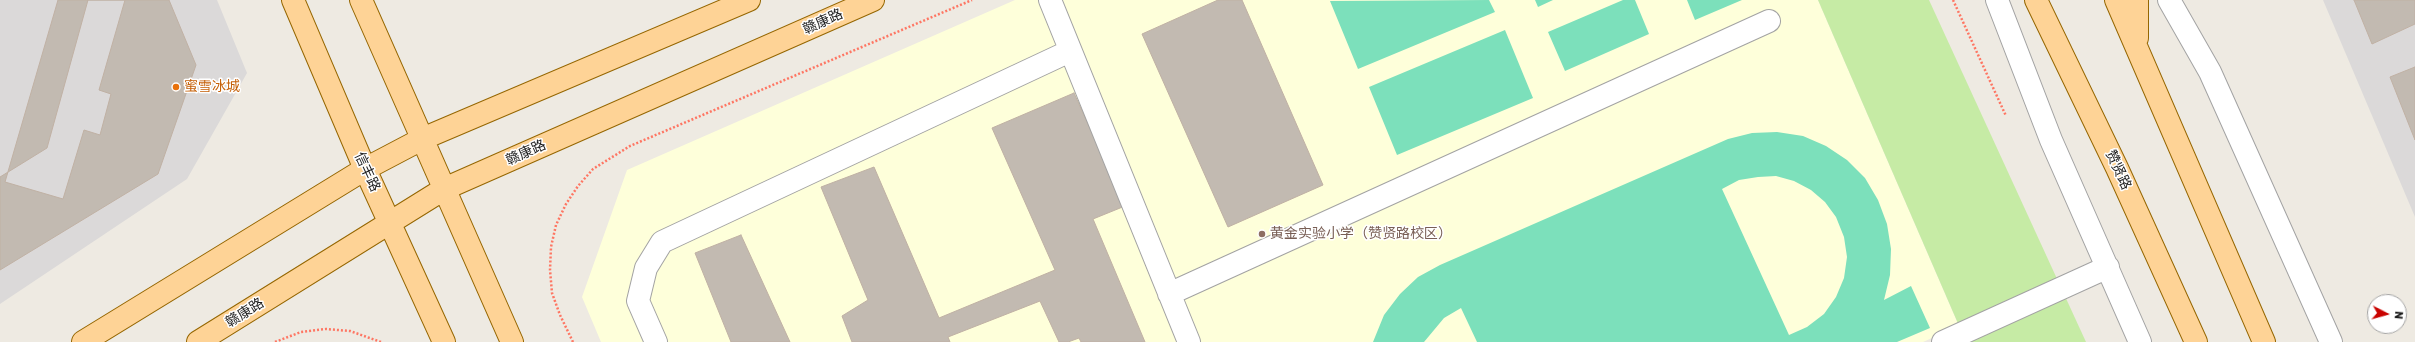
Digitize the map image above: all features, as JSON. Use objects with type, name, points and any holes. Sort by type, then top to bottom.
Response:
[{"type":"main road","name":"信丰路","points":[[293,0],[365,169],[444,342]]},
{"type":"main road","points":[[361,0],[512,342]]},
{"type":"main road","points":[[83,342],[365,169],[422,138],[749,0]]},
{"type":"main road","name":"赣康路","points":[[198,342],[390,221],[444,189],[873,0]]},
{"type":"main road","name":"赞贤路","points":[[2036,0],[2117,168],[2196,342]]},
{"type":"main road","points":[[2116,0],[2264,342]]},
{"type":"main road","points":[[2137,0],[2138,29],[2136,33],[2147,72]]},
{"type":"street","points":[[1050,0],[1189,342]]},
{"type":"street","points":[[1998,0],[2050,140],[2108,267],[2140,342]]},
{"type":"street","points":[[2169,0],[2210,72],[2331,342]]},
{"type":"street","points":[[1170,294],[1769,21]]},
{"type":"street","points":[[656,342],[638,301],[646,268],[662,242],[1070,51]]},
{"type":"street","points":[[1943,342],[2108,267]]},
{"type":"path","points":[[573,342],[560,315],[552,293],[550,270],[551,247],[556,225],[566,204],[592,169],[610,156],[630,146],[972,0]]},
{"type":"path","points":[[275,342],[301,332],[326,329],[350,331],[381,342]]},
{"type":"shaded area","points":[[0,0],[217,0],[247,73],[187,179],[0,304]]},
{"type":"shaded area","name":"黄金实验小学（赞贤路校区）","points":[[1015,0],[1818,0],[1959,326],[1923,342],[601,342],[582,297],[627,170]]},
{"type":"shaded area","points":[[2323,0],[2415,0],[2415,217]]},
{"type":"green space","points":[[1489,0],[1495,12],[1358,69],[1330,1]]},
{"type":"green space","points":[[1535,0],[1553,0],[1538,7]]},
{"type":"green space","points":[[1623,0],[1635,0],[1649,34],[1565,71],[1548,32]]},
{"type":"green space","points":[[1687,0],[1742,0],[1695,20]]},
{"type":"green space","points":[[1818,0],[1929,0],[2086,342],[1966,342]]},
{"type":"green space","points":[[1505,30],[1533,98],[1397,155],[1369,87]]},
{"type":"green space","points":[[1777,132],[1803,136],[1826,146],[1847,160],[1865,178],[1878,200],[1887,224],[1891,249],[1890,275],[1884,300],[1911,286],[1930,328],[1897,342],[1477,342],[1461,308],[1444,318],[1424,342],[1373,342],[1384,315],[1400,294],[1418,277],[1440,265],[1728,139],[1752,133]],"holes":[[[1776,176],[1794,181],[1811,190],[1825,202],[1836,217],[1844,237],[1847,257],[1844,278],[1836,297],[1824,314],[1807,327],[1789,335],[1722,189],[1739,180],[1758,177]]]},
{"type":"building","points":[[58,0],[125,0],[99,90],[111,94],[100,135],[84,130],[63,199],[5,182]]},
{"type":"building","points":[[88,0],[169,0],[196,65],[158,174],[0,270],[0,177],[47,148]]},
{"type":"building","points":[[1218,0],[1242,0],[1323,185],[1228,227],[1142,34]]},
{"type":"building","points":[[2354,0],[2415,0],[2415,24],[2372,44]]},
{"type":"building","points":[[2415,67],[2415,140],[2390,77]]},
{"type":"building","points":[[1074,93],[1125,206],[1093,219],[1145,342],[1081,342],[1079,338],[1068,342],[1059,342],[1040,301],[948,337],[950,342],[852,342],[842,316],[868,300],[821,187],[874,167],[939,318],[1055,270],[992,128]]},
{"type":"building","points":[[741,235],[790,342],[731,342],[695,253]]},
{"type":"place","name":"蜜雪冰城","points":[[176,87]]},
{"type":"place","name":"黄金实验小学（赞贤路校区）","points":[[1262,234]]}]
